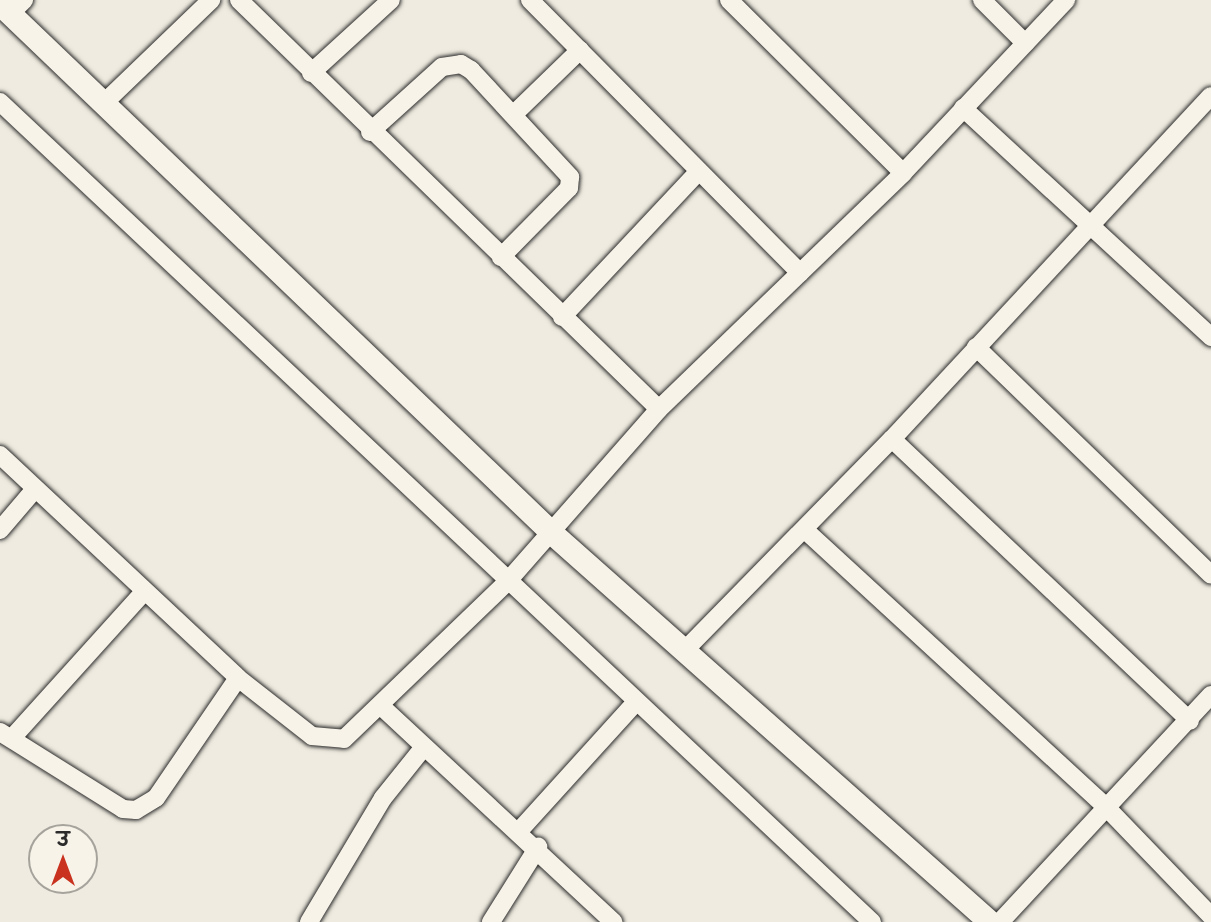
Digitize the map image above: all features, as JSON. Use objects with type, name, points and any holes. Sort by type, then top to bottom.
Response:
[{"type":"street","points":[[104,103],[211,0]]},
{"type":"street","points":[[239,0],[370,132],[659,409]]},
{"type":"street","points":[[311,73],[391,0]]},
{"type":"street","points":[[530,0],[800,273]]},
{"type":"street","points":[[729,0],[903,173]]},
{"type":"street","points":[[982,0],[1025,43]]},
{"type":"street","points":[[0,455],[238,678],[325,741],[344,739],[382,707],[507,582],[553,534],[659,409],[903,173],[1066,0]]},
{"type":"street","points":[[11,6],[104,103],[553,534],[686,649],[990,922]]},
{"type":"street","points":[[514,114],[580,50]]},
{"type":"street","points":[[370,132],[451,64],[471,70],[570,177],[569,188],[501,257]]},
{"type":"street","points":[[0,102],[507,582],[872,922]]},
{"type":"street","points":[[686,649],[805,530],[1090,222],[1208,104]]},
{"type":"street","points":[[964,108],[1211,337]]},
{"type":"street","points":[[562,317],[699,171]]},
{"type":"street","points":[[976,347],[1211,575]]},
{"type":"street","points":[[892,439],[1189,720]]},
{"type":"street","points":[[0,530],[35,489]]},
{"type":"street","points":[[805,530],[1107,808],[1207,905]]},
{"type":"street","points":[[145,591],[6,735],[123,809],[136,810],[156,798],[238,678]]},
{"type":"street","points":[[1000,922],[1211,695]]},
{"type":"street","points":[[519,831],[636,702]]},
{"type":"street","points":[[382,707],[423,748],[538,847],[613,922]]},
{"type":"street","points":[[309,922],[383,799],[423,748]]},
{"type":"street","points":[[491,922],[538,847]]}]
